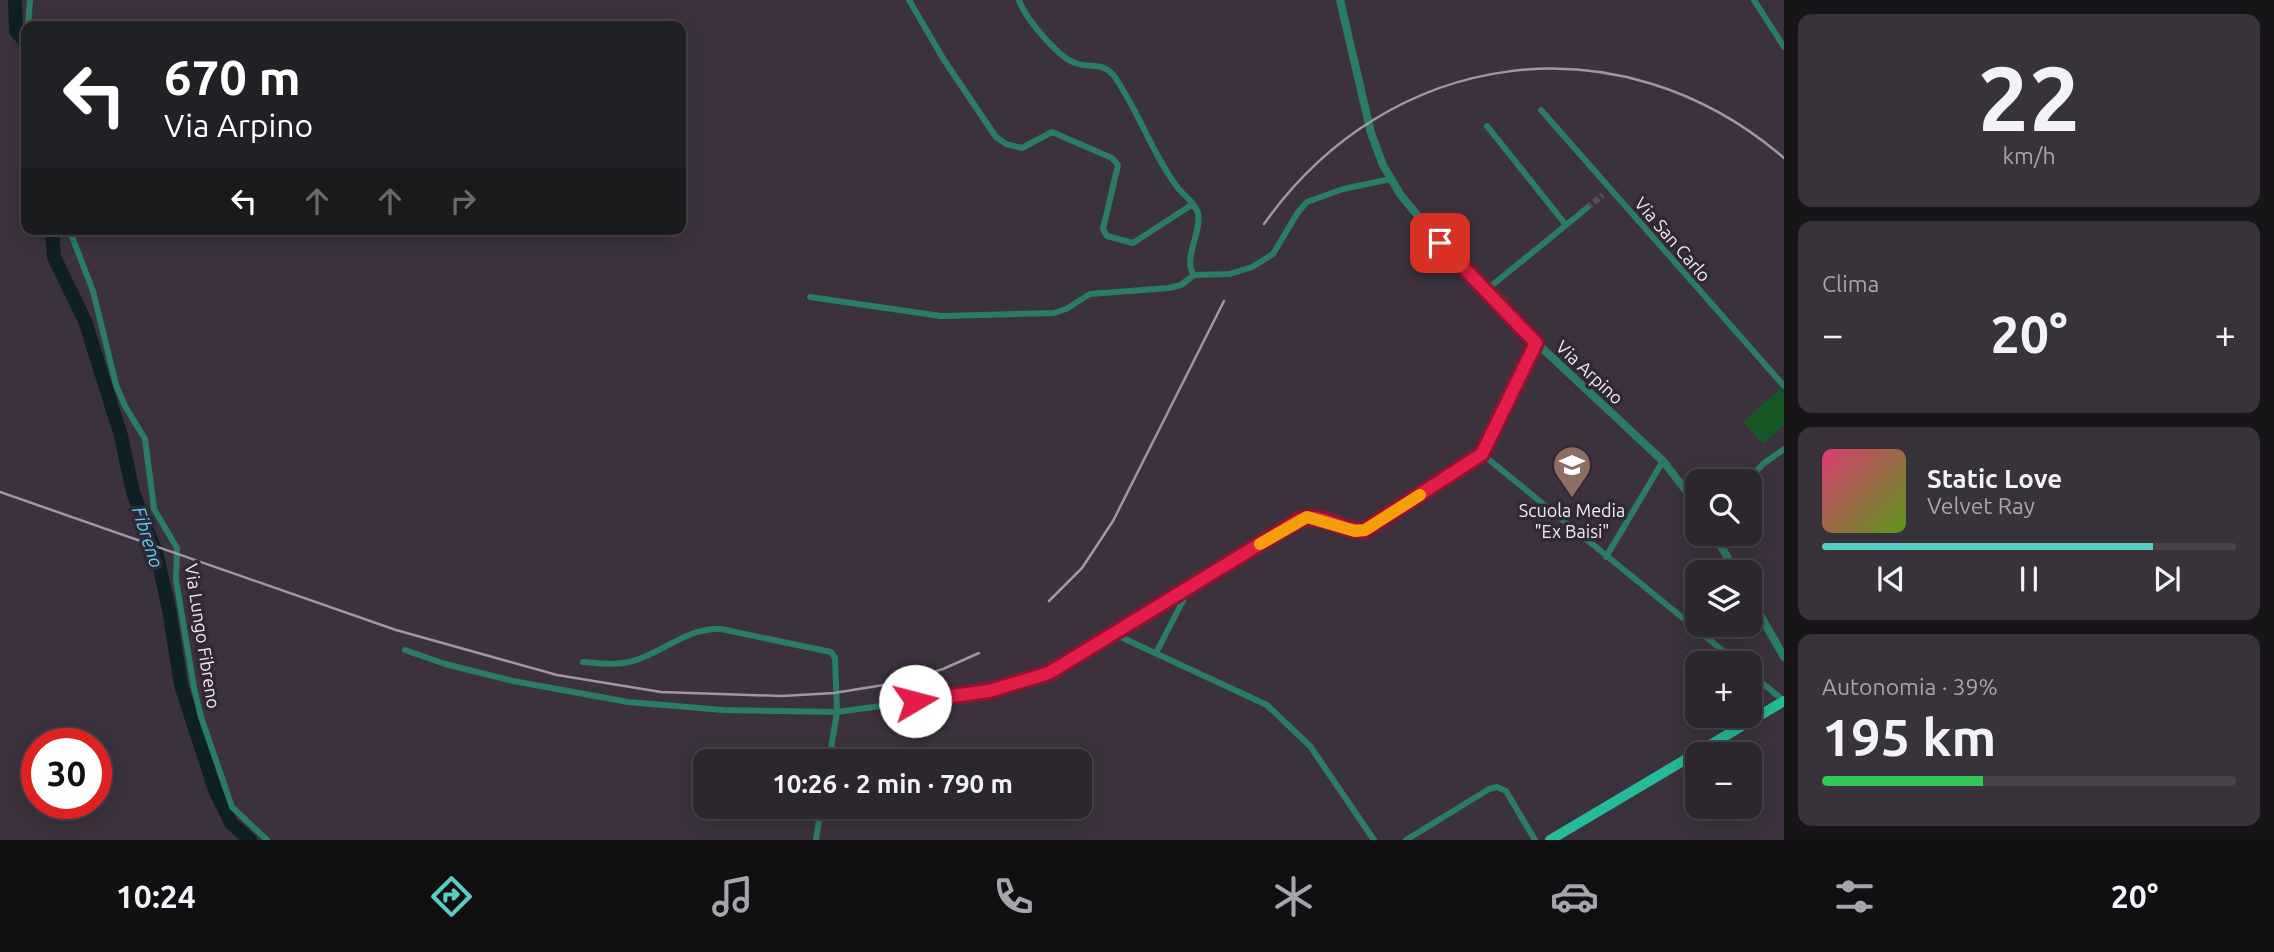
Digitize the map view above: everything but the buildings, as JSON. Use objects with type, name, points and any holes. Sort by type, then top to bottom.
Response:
[{"type":"main road","points":[[1550,840],[1784,701]]},
{"type":"street","points":[[28,21],[30,0]]},
{"type":"street","points":[[909,0],[996,137],[1006,144],[1022,148],[1052,132],[1112,158],[1118,165],[1103,229],[1107,236],[1133,243],[1193,204]]},
{"type":"street","points":[[1019,0],[1024,13],[1034,26],[1071,62],[1102,66],[1111,73],[1171,178],[1198,212],[1198,225],[1189,265],[1194,275]]},
{"type":"street","name":"Via Arpino","points":[[1340,0],[1369,127],[1391,179],[1417,217],[1536,343],[1662,461],[1685,490]]},
{"type":"street","points":[[1754,0],[1784,47]]},
{"type":"street","name":"Via San Carlo","points":[[1542,110],[1784,386]]},
{"type":"street","points":[[1487,126],[1566,225]]},
{"type":"street","points":[[810,297],[941,316],[1044,314],[1063,311],[1090,294],[1172,288],[1183,284],[1194,275],[1230,274],[1246,270],[1273,254],[1307,202],[1343,189],[1391,179]]},
{"type":"street","points":[[1603,195],[1610,189]]},
{"type":"street","points":[[1485,291],[1587,208]]},
{"type":"street","name":"Via Lungo Fibreno","points":[[71,235],[93,291],[116,385],[145,439],[153,505],[159,521],[177,548],[177,585],[201,717],[232,807],[267,840]]},
{"type":"street","points":[[405,650],[444,664],[513,681],[635,704],[723,710],[837,712],[967,694],[1010,685],[1049,673],[1304,518],[1316,518],[1355,531],[1368,529],[1482,454],[1536,343]]},
{"type":"street","points":[[1758,469],[1784,449]]},
{"type":"street","points":[[1482,454],[1723,651]]},
{"type":"street","points":[[1606,557],[1662,461]]},
{"type":"street","points":[[1156,653],[1190,587]]},
{"type":"street","points":[[1762,618],[1784,657]]},
{"type":"street","points":[[583,662],[607,665],[633,661],[711,628],[831,652],[835,658],[837,712],[831,749]]},
{"type":"street","points":[[1114,634],[1258,699],[1270,708],[1298,732],[1314,751],[1374,840]]},
{"type":"street","points":[[1762,683],[1784,701]]},
{"type":"street","points":[[1406,840],[1489,789],[1497,787],[1507,793],[1535,840]]},
{"type":"street","points":[[816,840],[819,819]]},
{"type":"green space","points":[[1780,389],[1784,393],[1784,425],[1763,444],[1743,422]]},
{"type":"waterway","name":"Fibreno","points":[[15,0],[16,31],[21,36]]},
{"type":"waterway","name":"Fibreno","points":[[52,235],[54,257],[85,321],[121,436],[133,492],[157,556],[169,609],[181,685],[215,790],[231,823],[250,840]]},
{"type":"tunnel","points":[[1587,208],[1603,195]]},
{"type":"railway","points":[[1264,224],[1315,165],[1375,119],[1440,88],[1509,71],[1580,70],[1651,84],[1719,113],[1784,158]]},
{"type":"railway","points":[[1049,601],[1082,568],[1113,521],[1224,301]]},
{"type":"railway","points":[[0,492],[396,630],[557,675],[661,692],[782,696],[834,693],[896,683],[943,669],[979,653]]},
{"type":"slow traffic","points":[[1260,544],[1307,517],[1355,531],[1365,530],[1420,495]]},
{"type":"place","name":"Scuola Media \"Ex Baisi\"","points":[[1572,499]]},
{"type":"route","points":[[915,701],[989,691],[1049,673],[1299,520],[1310,517],[1355,531],[1365,530],[1482,454],[1536,343],[1440,243]]}]
